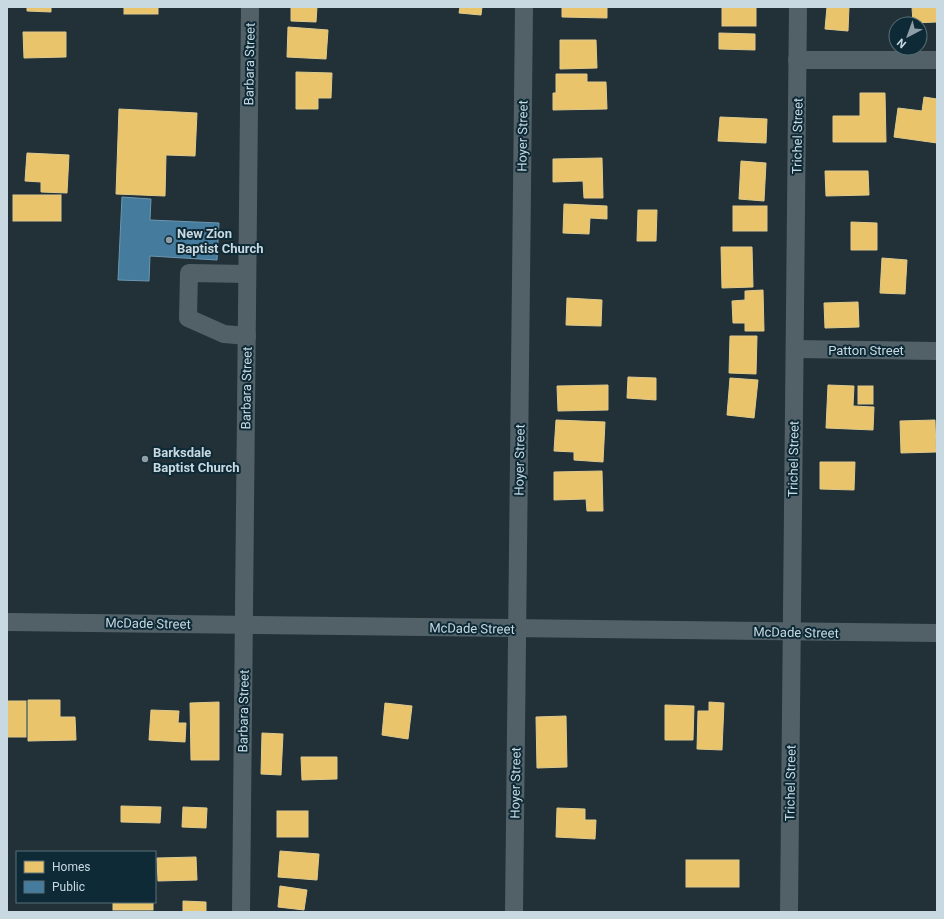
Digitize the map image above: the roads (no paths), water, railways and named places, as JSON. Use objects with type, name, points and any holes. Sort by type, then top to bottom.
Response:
[{"type":"street","name":"Barbara Street","points":[[241,912],[250,7]]},
{"type":"street","name":"Hoyer Street","points":[[514,912],[524,7]]},
{"type":"street","name":"Trichel Street","points":[[789,912],[798,7]]},
{"type":"street","points":[[797,60],[937,60]]},
{"type":"street","points":[[247,274],[189,274],[188,318],[224,334],[247,336]]},
{"type":"street","name":"Patton Street","points":[[794,349],[937,351]]},
{"type":"street","name":"McDade Street","points":[[7,622],[937,633]]},
{"type":"place","name":"New Zion Baptist Church","points":[[169,240]]},
{"type":"place","name":"Barksdale Baptist Church","points":[[145,459]]}]
